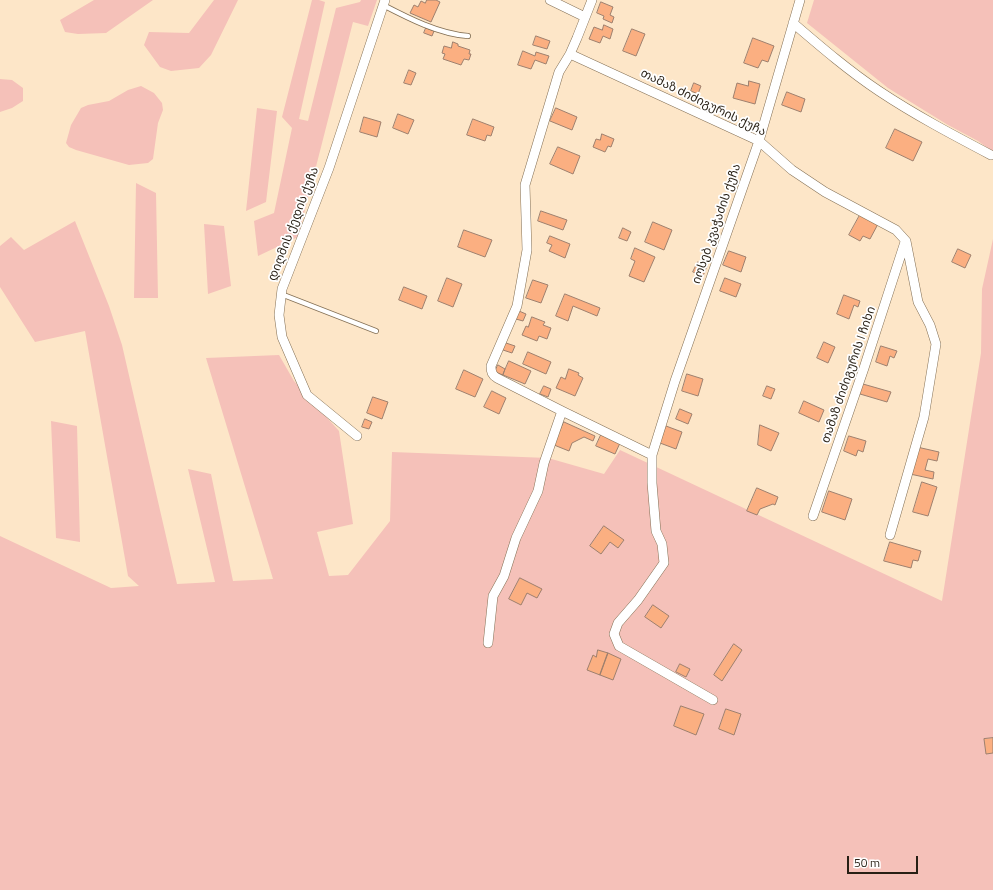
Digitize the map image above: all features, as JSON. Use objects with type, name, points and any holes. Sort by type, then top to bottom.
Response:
[{"type":"street","points":[[550,0],[585,17]]},
{"type":"street","points":[[592,0],[570,54],[559,72],[525,185],[527,250],[517,306],[491,366],[491,370],[493,375],[497,378],[652,455]]},
{"type":"street","name":"იოსებ კვაჭაძის ქუჩა","points":[[712,700],[619,646],[614,634],[618,622],[638,600],[664,563],[662,544],[656,531],[652,483],[652,455],[675,381],[759,141],[800,0]]},
{"type":"street","name":"დიღმის ქედის ქუჩა","points":[[357,436],[307,395],[282,337],[278,315],[282,289],[329,168],[384,2]]},
{"type":"street","points":[[793,23],[832,56],[879,91],[933,124],[991,156]]},
{"type":"street","name":"თამაზ ძიძიგურის ქუჩა","points":[[570,54],[759,141],[792,170],[825,192],[896,230],[906,241]]},
{"type":"street","points":[[890,535],[924,417],[936,344],[930,325],[918,302],[906,241]]},
{"type":"street","name":"თამაზ ძიძიგურის I ჩიხი","points":[[813,516],[906,241]]},
{"type":"street","points":[[488,643],[493,596],[504,576],[516,538],[538,491],[544,463],[562,411]]},
{"type":"lane","points":[[384,2],[413,20],[445,32],[468,36]]},
{"type":"lane","points":[[281,294],[376,331]]},
{"type":"shaded area","points":[[94,0],[153,0],[106,33],[78,34],[65,32],[60,20]]},
{"type":"shaded area","points":[[214,0],[238,0],[211,55],[199,68],[171,71],[160,67],[144,45],[149,32],[189,33]]},
{"type":"shaded area","points":[[312,0],[325,2],[299,119],[308,121],[336,8],[360,2],[361,0],[377,0],[368,26],[353,22],[298,237],[258,256],[254,221],[274,213],[292,128],[282,117]]},
{"type":"shaded area","points":[[814,0],[993,0],[993,152],[978,141],[948,125],[888,88],[807,23]]},
{"type":"shaded area","points":[[0,79],[12,80],[23,88],[23,101],[12,108],[0,112]]},
{"type":"shaded area","points":[[141,86],[154,93],[162,103],[163,110],[158,123],[153,159],[148,163],[129,165],[69,147],[66,143],[71,125],[81,108],[88,105],[109,101],[128,90]]},
{"type":"shaded area","points":[[257,108],[277,111],[266,202],[246,211]]},
{"type":"shaded area","points":[[136,183],[156,193],[158,298],[134,298]]},
{"type":"shaded area","points":[[75,221],[109,306],[122,345],[177,584],[215,582],[188,469],[211,474],[233,581],[273,579],[206,358],[279,355],[294,381],[339,431],[353,524],[317,532],[329,576],[348,575],[390,521],[392,452],[548,458],[604,474],[620,450],[942,601],[981,353],[982,289],[993,239],[993,890],[0,890],[0,536],[111,588],[139,586],[128,576],[85,331],[35,342],[0,287],[0,246],[11,237],[24,250]]},
{"type":"shaded area","points":[[204,224],[224,226],[231,286],[208,294]]},
{"type":"shaded area","points":[[51,421],[77,426],[80,542],[56,538]]},
{"type":"building","points":[[427,0],[436,0],[440,2],[431,22],[410,13],[414,5],[418,7],[421,1],[425,3]]},
{"type":"building","points":[[601,2],[613,7],[610,15],[614,17],[612,23],[603,19],[604,16],[597,13]]},
{"type":"building","points":[[604,25],[613,29],[610,39],[603,36],[600,43],[589,39],[594,27],[602,30]]},
{"type":"building","points":[[426,28],[434,31],[432,36],[424,33]]},
{"type":"building","points":[[632,29],[645,34],[636,56],[623,51]]},
{"type":"building","points":[[536,36],[550,41],[547,49],[533,45]]},
{"type":"building","points":[[753,38],[774,46],[768,62],[762,60],[758,68],[744,63]]},
{"type":"building","points":[[453,42],[458,44],[458,46],[470,50],[469,54],[471,54],[469,60],[464,59],[461,65],[443,59],[445,54],[442,53],[444,46],[451,48]]},
{"type":"building","points":[[523,51],[535,56],[536,52],[549,56],[546,64],[535,60],[531,69],[518,65]]},
{"type":"building","points":[[409,70],[416,73],[411,85],[404,83]]},
{"type":"building","points":[[749,81],[760,84],[755,104],[733,98],[737,83],[748,86]]},
{"type":"building","points":[[694,83],[701,86],[698,94],[691,91]]},
{"type":"building","points":[[787,92],[805,99],[801,112],[782,105]]},
{"type":"building","points":[[556,108],[577,117],[572,130],[550,121]]},
{"type":"building","points":[[398,114],[414,120],[408,134],[393,128]]},
{"type":"building","points":[[364,117],[381,122],[377,137],[360,132]]},
{"type":"building","points":[[473,119],[494,127],[491,136],[487,135],[485,141],[467,135]]},
{"type":"building","points":[[895,129],[922,142],[913,161],[886,148]]},
{"type":"building","points":[[602,134],[614,139],[611,147],[608,146],[605,152],[593,147],[596,139],[600,140]]},
{"type":"building","points":[[558,147],[580,156],[573,174],[550,164]]},
{"type":"building","points":[[541,211],[567,220],[563,230],[538,221]]},
{"type":"building","points":[[860,215],[878,224],[870,239],[863,236],[860,241],[849,235]]},
{"type":"building","points":[[653,222],[672,230],[664,250],[645,242]]},
{"type":"building","points":[[623,228],[631,232],[627,241],[619,238]]},
{"type":"building","points":[[464,230],[492,240],[485,257],[458,247]]},
{"type":"building","points":[[550,236],[570,244],[565,258],[549,251],[552,245],[547,243]]},
{"type":"building","points":[[635,248],[655,257],[644,282],[629,276],[635,261],[631,259]]},
{"type":"building","points":[[958,249],[971,255],[965,268],[952,262]]},
{"type":"building","points":[[729,251],[746,257],[741,272],[723,265]]},
{"type":"building","points":[[698,262],[707,266],[703,276],[693,272]]},
{"type":"building","points":[[447,278],[462,284],[453,307],[438,301]]},
{"type":"building","points":[[725,278],[741,284],[736,297],[720,291]]},
{"type":"building","points":[[533,280],[548,285],[541,303],[526,298]]},
{"type":"building","points":[[404,287],[427,296],[422,309],[399,300]]},
{"type":"building","points":[[565,294],[600,308],[597,316],[573,306],[568,321],[556,316]]},
{"type":"building","points":[[844,295],[860,301],[858,307],[854,305],[849,319],[837,314]]},
{"type":"building","points":[[519,311],[526,314],[523,321],[516,319]]},
{"type":"building","points":[[532,317],[545,322],[543,325],[551,328],[547,339],[539,336],[537,341],[522,335],[526,326],[528,327]]},
{"type":"building","points":[[824,342],[835,347],[828,363],[817,358]]},
{"type":"building","points":[[506,343],[515,346],[512,353],[503,350]]},
{"type":"building","points":[[881,346],[897,351],[894,358],[890,356],[887,366],[876,362]]},
{"type":"building","points":[[528,352],[551,362],[546,374],[523,364]]},
{"type":"building","points":[[509,361],[531,371],[525,384],[503,375]]},
{"type":"building","points":[[498,365],[505,369],[503,375],[495,372]]},
{"type":"building","points":[[569,369],[579,373],[578,375],[583,378],[575,396],[556,388],[561,377],[565,379]]},
{"type":"building","points":[[464,370],[483,379],[475,397],[456,389]]},
{"type":"building","points":[[687,374],[703,379],[698,396],[682,391]]},
{"type":"building","points":[[863,384],[891,392],[887,402],[860,394]]},
{"type":"building","points":[[544,386],[551,389],[548,397],[540,394]]},
{"type":"building","points":[[767,386],[775,389],[771,399],[763,396]]},
{"type":"building","points":[[492,391],[506,398],[499,414],[484,407]]},
{"type":"building","points":[[373,397],[388,402],[382,419],[367,413]]},
{"type":"building","points":[[804,401],[824,410],[819,422],[799,413]]},
{"type":"building","points":[[680,409],[692,414],[688,424],[676,419]]},
{"type":"building","points":[[365,419],[372,422],[369,429],[362,427]]},
{"type":"building","points":[[564,422],[595,436],[593,441],[584,437],[572,443],[569,451],[554,445]]},
{"type":"building","points":[[760,425],[779,433],[771,451],[758,445]]},
{"type":"building","points":[[666,426],[682,432],[676,449],[660,443]]},
{"type":"building","points":[[601,435],[620,443],[615,454],[596,446]]},
{"type":"building","points":[[849,436],[866,441],[863,452],[858,450],[856,456],[844,451]]},
{"type":"building","points":[[917,447],[939,452],[937,461],[928,459],[925,470],[934,472],[933,479],[910,474]]},
{"type":"building","points":[[922,482],[937,487],[928,516],[913,512]]},
{"type":"building","points":[[757,488],[778,497],[775,505],[773,504],[760,509],[757,515],[747,511]]},
{"type":"building","points":[[829,491],[852,499],[845,520],[822,512]]},
{"type":"building","points":[[604,526],[624,540],[618,548],[610,542],[601,554],[590,546]]},
{"type":"building","points":[[890,542],[921,551],[918,561],[913,560],[911,568],[884,561]]},
{"type":"building","points":[[520,578],[542,589],[537,598],[527,593],[521,605],[509,599]]},
{"type":"building","points":[[653,605],[669,616],[661,628],[645,617]]},
{"type":"building","points":[[734,644],[742,650],[722,681],[714,675]]},
{"type":"building","points":[[598,650],[608,653],[600,675],[587,670],[593,655],[596,657]]},
{"type":"building","points":[[608,653],[621,659],[613,680],[600,675]]},
{"type":"building","points":[[680,664],[690,669],[686,677],[676,672]]},
{"type":"building","points":[[681,706],[704,714],[696,735],[674,726]]},
{"type":"building","points":[[726,709],[741,714],[734,735],[719,729]]},
{"type":"building","points":[[993,738],[993,753],[986,754],[984,739]]}]
